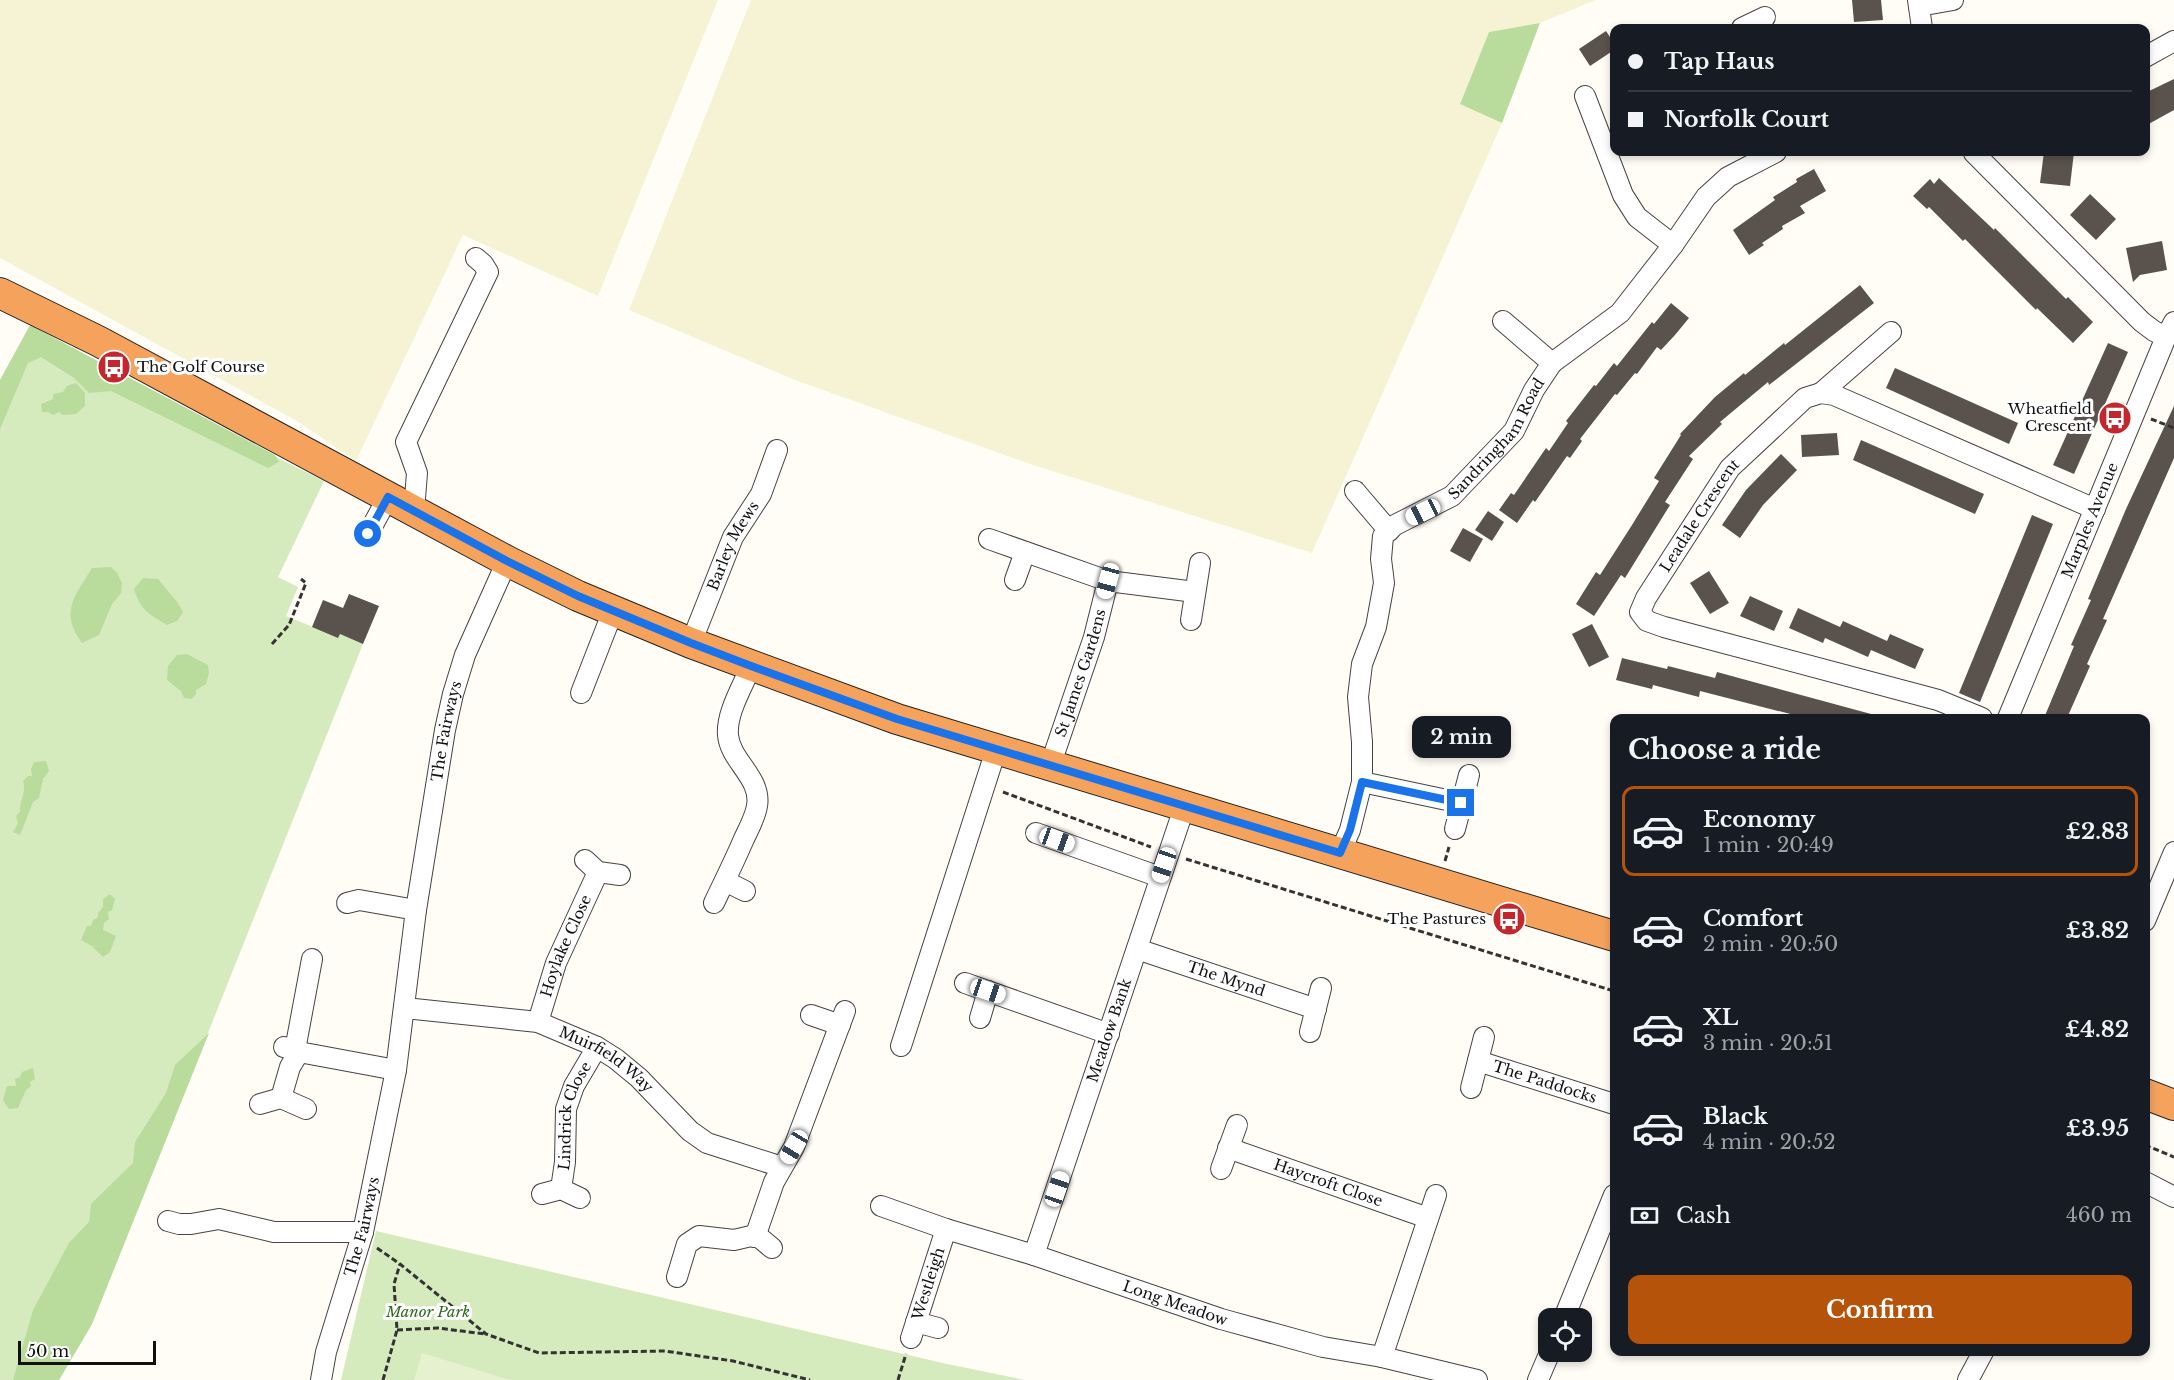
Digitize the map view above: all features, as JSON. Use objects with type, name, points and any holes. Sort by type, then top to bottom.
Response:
[{"type":"highway","points":[[0,293],[98,341],[507,561],[613,611],[691,643],[897,719],[1610,935]]},
{"type":"highway","points":[[2150,1096],[2174,1105]]},
{"type":"street","points":[[1921,24],[1918,3],[1953,0]]},
{"type":"street","points":[[1750,24],[1764,17]]},
{"type":"street","points":[[2150,54],[2174,41]]},
{"type":"street","points":[[1585,96],[1623,195],[1637,217],[1673,245]]},
{"type":"street","name":"Sandringham Road","points":[[1389,531],[1395,525],[1452,496],[1514,431],[1534,390],[1552,363],[1620,313],[1673,245],[1706,197],[1728,177],[1768,156]]},
{"type":"street","points":[[1978,156],[2142,322],[2154,331],[2170,329]]},
{"type":"street","points":[[368,534],[401,504],[417,473],[406,442],[488,272],[476,258]]},
{"type":"street","points":[[1503,321],[1552,363]]},
{"type":"street","name":"Marples Avenue","points":[[2010,714],[2170,329]]},
{"type":"street","points":[[1821,393],[1891,332]]},
{"type":"street","points":[[1821,393],[1834,394],[2095,509]]},
{"type":"street","name":"Leadale Crescent","points":[[1821,393],[1805,398],[1730,468],[1646,598],[1640,612],[1647,621],[1664,627],[1938,700],[1972,714]]},
{"type":"street","name":"Barley Mews","points":[[691,643],[732,537],[760,494],[777,450]]},
{"type":"street","points":[[1340,853],[1350,830],[1362,782],[1362,742],[1358,697],[1360,675],[1376,627],[1384,583],[1381,559],[1383,536],[1389,531],[1355,491]]},
{"type":"street","points":[[989,540],[1108,581],[1195,592]]},
{"type":"street","points":[[1015,580],[1025,552]]},
{"type":"street","name":"The Fairways","points":[[321,1380],[326,1352],[363,1232],[396,1070],[416,910],[445,730],[453,694],[465,655],[507,561]]},
{"type":"street","points":[[1191,620],[1200,563]]},
{"type":"street","name":"St James Gardens","points":[[1050,766],[1094,637],[1108,581]]},
{"type":"street","points":[[581,693],[613,611]]},
{"type":"street","points":[[714,903],[753,821],[758,805],[754,784],[728,737],[733,709],[751,666]]},
{"type":"street","points":[[902,1046],[996,750]]},
{"type":"street","points":[[1455,829],[1468,775]]},
{"type":"street","points":[[1362,782],[1461,803]]},
{"type":"street","name":"Meadow Bank","points":[[1034,1255],[1185,805]]},
{"type":"street","points":[[1036,833],[1160,877]]},
{"type":"street","points":[[2150,909],[2174,852]]},
{"type":"street","name":"Hoylake Close","points":[[538,1022],[556,963],[592,866],[620,875]]},
{"type":"street","points":[[725,881],[745,891]]},
{"type":"street","points":[[347,903],[359,900],[416,910]]},
{"type":"street","name":"The Mynd","points":[[1137,949],[1316,1009]]},
{"type":"street","points":[[281,1098],[290,1067],[312,959]]},
{"type":"street","points":[[965,983],[1109,1034]]},
{"type":"street","points":[[1310,1032],[1322,988]]},
{"type":"street","points":[[980,1018],[988,991]]},
{"type":"street","name":"Muirfield Way","points":[[405,1008],[538,1022],[597,1047],[639,1078],[678,1120],[707,1143],[782,1167]]},
{"type":"street","points":[[677,1277],[687,1244],[699,1236],[734,1240],[751,1236],[764,1243],[766,1201],[794,1147],[843,1018],[811,1015]]},
{"type":"street","points":[[1471,1088],[1484,1037]]},
{"type":"street","name":"Lindrick Close","points":[[580,1198],[551,1192],[565,1162],[566,1109],[574,1086],[597,1047]]},
{"type":"street","points":[[293,1049],[396,1070]]},
{"type":"street","name":"The Paddocks","points":[[1478,1061],[1610,1103]]},
{"type":"street","points":[[260,1104],[281,1098],[306,1109]]},
{"type":"street","points":[[1221,1169],[1237,1125]]},
{"type":"street","name":"Haycroft Close","points":[[1228,1148],[1428,1218]]},
{"type":"street","points":[[2150,1185],[2174,1197]]},
{"type":"street","points":[[1382,1358],[1436,1195]]},
{"type":"street","points":[[1568,1308],[1610,1205]]},
{"type":"street","name":"Long Meadow","points":[[881,1206],[1221,1319],[1323,1347],[1477,1380]]},
{"type":"street","points":[[168,1221],[191,1224],[219,1219],[274,1232],[363,1232]]},
{"type":"street","name":"Westleigh","points":[[914,1330],[946,1229]]},
{"type":"street","points":[[914,1330],[938,1328]]},
{"type":"street","points":[[1968,1380],[1981,1356]]},
{"type":"street","points":[[1538,1380],[1546,1362]]},
{"type":"path","points":[[2135,412],[2174,429]]},
{"type":"path","points":[[272,644],[289,625],[306,583],[301,579]]},
{"type":"path","points":[[985,786],[1168,853],[1610,990]]},
{"type":"path","points":[[1437,882],[1455,829]]},
{"type":"path","points":[[2150,1147],[2174,1157]]},
{"type":"path","points":[[363,1232],[377,1248],[486,1334]]},
{"type":"path","points":[[383,1380],[397,1330],[394,1284],[400,1264]]},
{"type":"path","points":[[397,1330],[438,1328],[486,1334],[539,1353],[665,1351],[733,1361],[810,1380]]},
{"type":"path","points":[[898,1380],[914,1330]]},
{"type":"shaded area","points":[[0,0],[718,0],[598,296],[463,235],[356,461],[297,421],[0,258]]},
{"type":"shaded area","points":[[751,0],[1596,0],[1540,23],[1489,32],[1460,103],[1502,123],[1312,553],[1030,464],[795,380],[629,310]]},
{"type":"green space","points":[[1540,23],[1502,123],[1460,104],[1489,32]]},
{"type":"green space","points":[[30,325],[275,455],[279,462],[268,468],[111,391],[89,393],[74,378],[41,357],[28,363],[0,429],[0,380]]},
{"type":"green space","points":[[42,340],[324,481],[278,577],[298,587],[286,616],[338,637],[340,634],[363,644],[92,1324],[59,1380],[0,1380],[0,408]]},
{"type":"green space","points":[[76,383],[85,393],[85,406],[76,414],[63,415],[59,412],[53,415],[42,412],[41,404],[53,399],[53,394],[63,392],[67,386]]},
{"type":"green space","points":[[111,567],[122,583],[121,593],[112,604],[99,635],[82,643],[71,622],[75,596],[92,568]]},
{"type":"green space","points":[[143,578],[158,579],[177,602],[183,612],[177,621],[167,625],[143,607],[134,589]]},
{"type":"green space","points":[[187,654],[208,665],[209,673],[206,684],[196,690],[192,699],[184,698],[181,691],[167,680],[168,666],[177,655]]},
{"type":"green space","points":[[46,761],[49,771],[43,779],[39,798],[33,802],[20,835],[13,832],[18,823],[16,816],[20,812],[23,781],[28,776],[32,776],[31,769],[34,762]]},
{"type":"green space","points":[[110,894],[115,899],[112,910],[108,912],[109,919],[104,923],[103,930],[116,936],[110,952],[103,957],[92,946],[81,940],[87,926],[91,926],[93,920],[98,917],[103,907],[103,899]]},
{"type":"green space","points":[[209,1033],[92,1324],[59,1380],[13,1380],[33,1310],[69,1243],[89,1222],[91,1204],[133,1163],[135,1142],[166,1093],[175,1065]]},
{"type":"green space","points":[[33,1068],[35,1079],[30,1082],[31,1086],[26,1090],[18,1108],[9,1109],[3,1100],[7,1086],[16,1086],[15,1079],[20,1077],[22,1072]]},
{"type":"green space","name":"Manor Park","points":[[376,1231],[947,1364],[1025,1380],[341,1380]]},
{"type":"green space","points":[[422,1353],[510,1380],[414,1380]]},
{"type":"building","points":[[1852,0],[1881,0],[1883,20],[1854,22]]},
{"type":"building","points":[[1606,31],[1610,37],[1610,53],[1590,66],[1579,49]]},
{"type":"building","points":[[2174,79],[2174,110],[2150,123],[2150,91]]},
{"type":"building","points":[[2043,156],[2074,156],[2070,186],[2040,183]]},
{"type":"building","points":[[1814,169],[1826,191],[1800,206],[1805,213],[1782,226],[1783,229],[1749,255],[1733,230],[1775,200],[1773,197],[1797,182],[1796,179]]},
{"type":"building","points":[[1939,178],[2093,322],[2073,343],[2037,308],[2036,310],[1965,239],[1963,241],[1929,207],[1927,209],[1913,196],[1930,179],[1934,184]]},
{"type":"building","points":[[2090,194],[2116,219],[2096,240],[2070,215]]},
{"type":"building","points":[[2162,241],[2167,270],[2140,275],[2133,282],[2126,248]]},
{"type":"building","points":[[1860,285],[1874,303],[1769,385],[1768,382],[1720,422],[1722,424],[1689,456],[1693,459],[1665,502],[1670,505],[1625,578],[1621,575],[1594,616],[1576,604],[1596,572],[1600,575],[1659,481],[1654,478],[1680,434],[1715,397]]},
{"type":"building","points":[[1671,303],[1689,318],[1675,335],[1661,350],[1657,347],[1637,374],[1635,373],[1617,395],[1615,394],[1580,439],[1582,441],[1570,458],[1567,456],[1535,502],[1533,500],[1517,523],[1499,510],[1511,493],[1514,495],[1546,448],[1549,451],[1568,423],[1566,421],[1594,385],[1596,386],[1614,363],[1617,366],[1652,322],[1654,324]]},
{"type":"building","points":[[2108,343],[2128,352],[2074,474],[2053,465]]},
{"type":"building","points":[[1895,368],[2018,423],[2009,444],[1886,388]]},
{"type":"building","points":[[2174,406],[2174,458],[2103,619],[2107,620],[2087,664],[2090,666],[2069,714],[2046,714],[2074,646],[2071,645],[2091,600],[2088,599],[2126,509]]},
{"type":"building","points":[[1837,433],[1839,455],[1802,457],[1801,435]]},
{"type":"building","points":[[1861,440],[1984,494],[1975,514],[1853,460]]},
{"type":"building","points":[[1781,454],[1797,470],[1763,505],[1740,538],[1722,525],[1746,490]]},
{"type":"building","points":[[1488,511],[1504,522],[1492,541],[1475,530]]},
{"type":"building","points":[[2032,515],[2053,524],[1980,702],[1959,693]]},
{"type":"building","points":[[1463,528],[1483,539],[1470,562],[1450,551]]},
{"type":"building","points":[[1709,571],[1729,603],[1710,614],[1690,583]]},
{"type":"building","points":[[349,594],[379,606],[363,644],[340,634],[338,638],[312,627],[323,600],[343,608]]},
{"type":"building","points":[[1750,596],[1783,611],[1774,631],[1740,616]]},
{"type":"building","points":[[1798,608],[1840,627],[1843,621],[1887,641],[1890,634],[1924,649],[1915,669],[1871,650],[1868,657],[1825,638],[1823,643],[1789,628]]},
{"type":"building","points":[[1592,624],[1609,657],[1589,667],[1572,634]]},
{"type":"building","points":[[1622,658],[1667,669],[1668,666],[1715,678],[1717,672],[1871,714],[1790,714],[1700,691],[1699,697],[1653,685],[1652,689],[1616,680]]},
{"type":"place","name":"The Golf Course","points":[[114,367]]},
{"type":"place","name":"Wheatfield Crescent","points":[[2115,418]]},
{"type":"place","name":"The Pastures","points":[[1509,919]]},
{"type":"route","points":[[368,534],[388,497],[578,596],[751,666],[897,719],[1340,853],[1350,830],[1362,782],[1461,803]]}]
